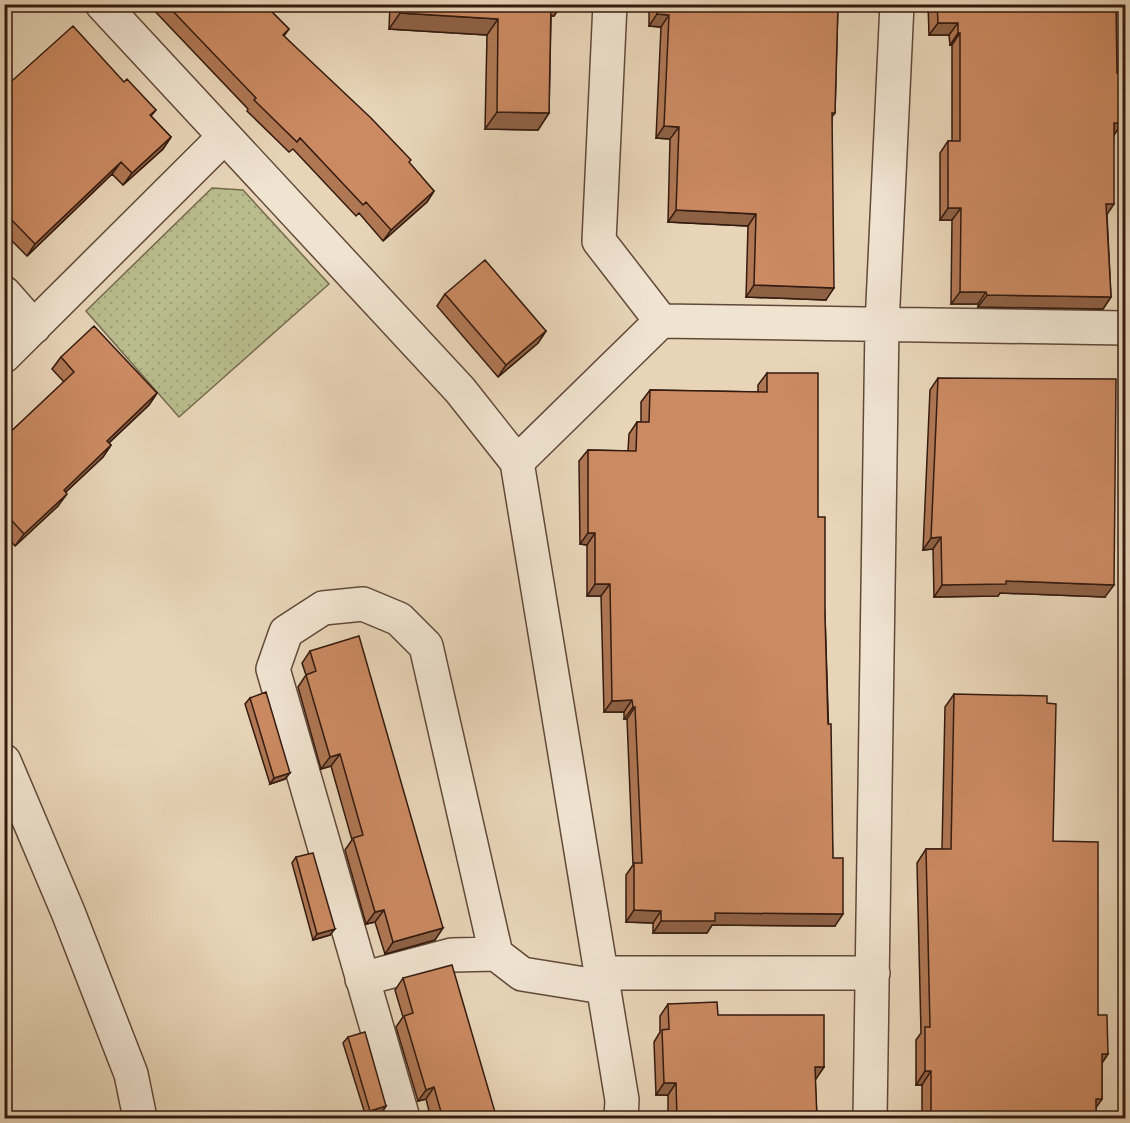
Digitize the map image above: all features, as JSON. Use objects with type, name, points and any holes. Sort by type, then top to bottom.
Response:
[{"type":"street","points":[[102,4],[223,138],[460,390],[517,462],[622,1100],[621,1119]]},
{"type":"street","points":[[610,4],[599,241],[661,321]]},
{"type":"street","points":[[870,1119],[882,325],[897,4]]},
{"type":"street","points":[[4,356],[223,138]]},
{"type":"street","points":[[4,293],[34,327]]},
{"type":"street","points":[[517,462],[661,321],[1125,328]]},
{"type":"street","points":[[403,1119],[273,669],[286,632],[323,608],[363,604],[399,619],[426,646],[496,954]]},
{"type":"street","points":[[4,761],[68,912],[131,1074],[140,1119]]},
{"type":"street","points":[[362,979],[452,955],[496,954],[522,974],[602,980],[873,973]]},
{"type":"green space","points":[[212,188],[243,190],[329,284],[179,417],[86,311]]},
{"type":"building","points":[[166,4],[264,4],[289,29],[283,35],[371,118],[411,160],[409,162],[434,191],[391,230],[366,202],[363,205],[300,138],[297,142],[254,100],[256,98]]},
{"type":"building","points":[[400,4],[551,4],[549,113],[497,112],[498,19],[400,13]]},
{"type":"building","points":[[658,4],[838,4],[835,113],[832,113],[834,288],[754,285],[756,214],[676,210],[679,127],[664,126],[669,15],[657,14]]},
{"type":"building","points":[[937,4],[1116,4],[1117,73],[1122,73],[1122,123],[1114,123],[1114,204],[1106,204],[1111,297],[987,295],[986,292],[960,292],[961,208],[948,208],[948,141],[960,141],[960,33],[958,33],[958,23],[938,23]]},
{"type":"building","points":[[73,26],[124,82],[127,79],[156,110],[150,115],[171,137],[132,173],[121,162],[35,244],[4,212],[4,88]]},
{"type":"building","points":[[485,260],[546,331],[506,365],[445,294]]},
{"type":"building","points":[[94,326],[157,393],[107,441],[111,445],[64,490],[67,494],[24,534],[4,512],[4,438],[74,372],[61,357]]},
{"type":"building","points":[[767,373],[818,373],[818,517],[825,517],[825,616],[828,724],[831,724],[833,858],[843,858],[843,914],[715,913],[715,921],[661,921],[661,911],[634,910],[634,863],[642,863],[635,707],[633,707],[632,700],[612,701],[610,584],[595,584],[595,533],[588,533],[588,450],[636,451],[637,422],[649,422],[650,390],[767,392]]},
{"type":"building","points":[[938,378],[1116,379],[1114,585],[1006,581],[1006,584],[942,585],[941,537],[931,538]]},
{"type":"building","points":[[359,636],[443,928],[393,942],[384,910],[375,912],[353,838],[363,835],[340,754],[330,757],[306,675],[316,671],[310,651]]},
{"type":"building","points":[[266,692],[290,773],[274,778],[250,698]]},
{"type":"building","points":[[954,694],[1047,696],[1047,703],[1056,704],[1053,841],[1098,842],[1098,1015],[1107,1015],[1108,1054],[1102,1054],[1102,1099],[1096,1099],[1096,1119],[931,1119],[931,1071],[925,1071],[925,1027],[930,1027],[926,849],[951,849]]},
{"type":"building","points":[[313,853],[335,929],[317,934],[296,857]]},
{"type":"building","points":[[452,965],[497,1119],[443,1119],[434,1087],[426,1090],[404,1016],[413,1013],[403,978]]},
{"type":"building","points":[[717,1002],[718,1015],[824,1015],[824,1067],[815,1067],[817,1119],[677,1119],[676,1083],[664,1083],[662,1030],[669,1029],[668,1004]]},
{"type":"building","points":[[365,1032],[386,1106],[370,1111],[348,1037]]}]
